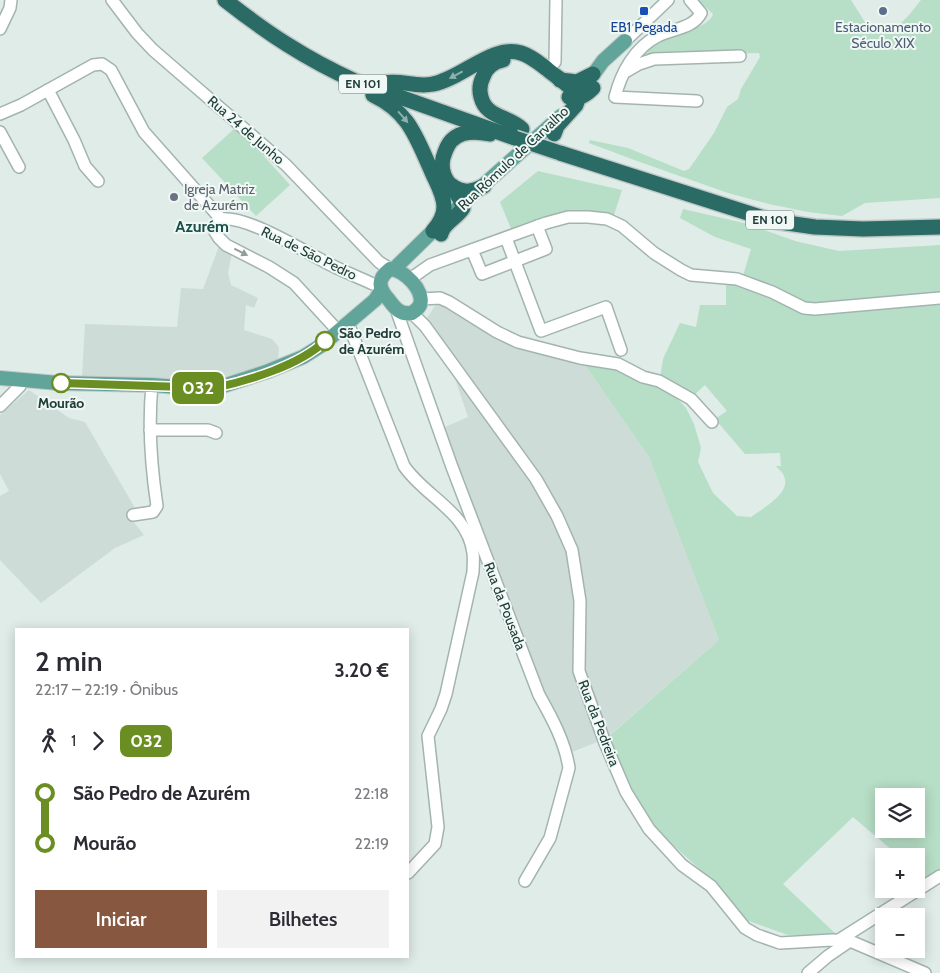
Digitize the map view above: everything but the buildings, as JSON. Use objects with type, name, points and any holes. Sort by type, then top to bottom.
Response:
[{"type":"highway","name":"EN 101","points":[[226,0],[281,42],[334,72],[355,81],[519,134],[773,221],[815,227],[863,230],[940,227]]},
{"type":"highway","name":"EN 101","points":[[238,0],[267,23],[308,49],[338,65],[519,134]]},
{"type":"highway","points":[[384,83],[393,81],[410,85],[433,84],[450,79],[492,56],[508,51],[516,51],[530,56],[557,83],[562,108],[555,127]]},
{"type":"highway","points":[[437,233],[444,208],[442,162],[448,143],[457,135],[472,132],[488,134],[508,140],[519,134],[516,124],[488,111],[482,104],[480,83],[488,68],[498,61],[516,60],[574,91],[577,98],[576,105],[555,127]]},
{"type":"highway","points":[[334,72],[339,80],[375,95],[391,105],[405,118],[444,184],[470,205],[437,233]]},
{"type":"highway","points":[[557,83],[593,81],[587,94],[577,98]]},
{"type":"highway","name":"EN 101","points":[[563,149],[774,211],[846,220],[940,217]]},
{"type":"highway","points":[[444,184],[465,192],[477,190],[484,186]]},
{"type":"main road","name":"Rua Rómulo de Carvalho","points":[[470,205],[484,186],[577,110],[608,55],[625,41]]},
{"type":"main road","name":"Rua Rómulo de Carvalho","points":[[470,205],[555,127]]},
{"type":"main road","points":[[0,378],[58,383],[152,385],[205,389],[232,383],[303,357],[322,345],[343,327],[389,278],[437,233]]},
{"type":"main road","points":[[389,278],[406,311]]},
{"type":"main road","points":[[389,278],[406,311]]},
{"type":"street","points":[[0,30],[10,8],[11,0]]},
{"type":"street","name":"Rua 24 de Junho","points":[[112,0],[137,33],[154,50],[286,165],[389,278]]},
{"type":"street","points":[[555,62],[556,0]]},
{"type":"street","name":"Rua Rómulo de Carvalho","points":[[625,41],[668,0]]},
{"type":"street","points":[[690,0],[701,13],[698,18],[692,23],[647,42],[636,53],[619,82],[615,97],[697,101]]},
{"type":"street","points":[[624,74],[639,64],[654,60],[740,56]]},
{"type":"street","points":[[0,114],[93,65],[102,64],[111,70],[144,132],[220,219],[216,223],[214,230],[219,238],[226,245],[269,267],[294,283],[343,327],[410,476],[460,520],[473,552],[473,572],[446,694],[428,736],[438,827],[434,844],[409,872]]},
{"type":"street","points":[[48,90],[85,166],[98,181]]},
{"type":"street","points":[[0,132],[19,167]]},
{"type":"street","points":[[389,278],[537,226],[568,217],[588,216],[607,219],[622,226],[654,253],[681,270],[691,274],[737,280],[772,292],[804,308],[815,309],[854,304],[897,303],[940,298]]},
{"type":"street","name":"Rua de São Pedro","points":[[220,219],[227,218],[290,241],[328,264],[373,284],[389,278]]},
{"type":"street","points":[[472,250],[482,274],[515,262],[546,249],[537,226]]},
{"type":"street","points":[[506,238],[541,331],[606,307],[621,350]]},
{"type":"street","points":[[406,311],[440,298],[497,332],[518,342],[580,358],[618,364],[643,377],[659,381],[691,399],[712,422]]},
{"type":"street","name":"Rua da Pedreira","points":[[406,311],[425,326],[536,479],[558,516],[572,550],[580,601],[579,671],[605,743],[626,792],[649,829],[682,865],[711,886],[745,928],[757,935],[780,942],[845,941],[925,973]]},
{"type":"street","name":"Rua da Pousada","points":[[406,311],[452,467],[539,695],[556,726],[568,758],[569,768],[550,838],[525,881]]},
{"type":"street","points":[[0,406],[20,386],[22,380]]},
{"type":"street","points":[[133,515],[153,512],[157,506],[152,473],[150,430],[152,385]]},
{"type":"street","points":[[150,430],[208,430],[216,433]]},
{"type":"street","points":[[808,973],[845,941],[940,876]]},
{"type":"shaded area","points":[[219,246],[232,253],[228,273],[231,285],[258,298],[254,308],[246,305],[244,330],[272,339],[279,347],[278,364],[218,382],[82,376],[85,324],[177,327],[181,288],[203,289]]},
{"type":"shaded area","points":[[440,298],[497,332],[580,358],[649,457],[719,640],[605,739],[567,754],[438,430],[468,417],[448,358],[424,323]]},
{"type":"shaded area","points":[[29,390],[69,418],[85,422],[135,508],[132,520],[144,535],[115,548],[41,603],[0,560],[0,496],[9,491],[0,474],[0,415]]},
{"type":"green space","points":[[698,0],[851,0],[874,33],[897,26],[921,0],[940,0],[940,198],[865,203],[842,216],[808,212],[728,193],[589,143],[590,140],[628,148],[684,171],[689,169],[714,133],[727,107],[738,99],[741,89],[760,57],[759,53],[637,56],[654,43],[666,37],[698,27],[710,19],[713,14]]},
{"type":"green space","points":[[234,129],[251,142],[290,185],[256,216],[202,158]]},
{"type":"green space","points":[[538,171],[622,190],[614,215],[600,212],[574,211],[550,216],[512,231],[500,202]]},
{"type":"green space","points":[[683,209],[744,223],[795,241],[839,251],[940,245],[940,869],[925,878],[925,848],[890,848],[878,838],[925,838],[925,788],[875,788],[875,836],[853,817],[783,884],[837,935],[788,935],[746,920],[705,874],[662,835],[638,802],[608,737],[719,640],[649,457],[580,358],[609,364],[667,387],[686,408],[694,424],[701,448],[698,462],[713,493],[737,516],[751,517],[775,500],[784,488],[783,475],[776,466],[781,466],[780,453],[745,454],[715,419],[727,411],[705,385],[693,396],[660,378],[663,359],[680,323],[696,327],[700,305],[726,305],[726,280],[742,279],[751,249],[715,237],[680,218]]},
{"type":"bus line","name":"032","points":[[61,383],[214,388],[289,364],[303,357],[325,341]]},
{"type":"place","name":"EB1 Pegada","points":[[644,11]]},
{"type":"place","name":"Estacionamento Século XIX","points":[[883,11]]},
{"type":"place","name":"Igreja Matriz de Azurém","points":[[174,197]]},
{"type":"place","name":"São Pedro de Azurém","points":[[325,341]]},
{"type":"place","name":"Mourão","points":[[61,383]]},
{"type":"district","name":"Azurém","points":[[202,226]]}]
